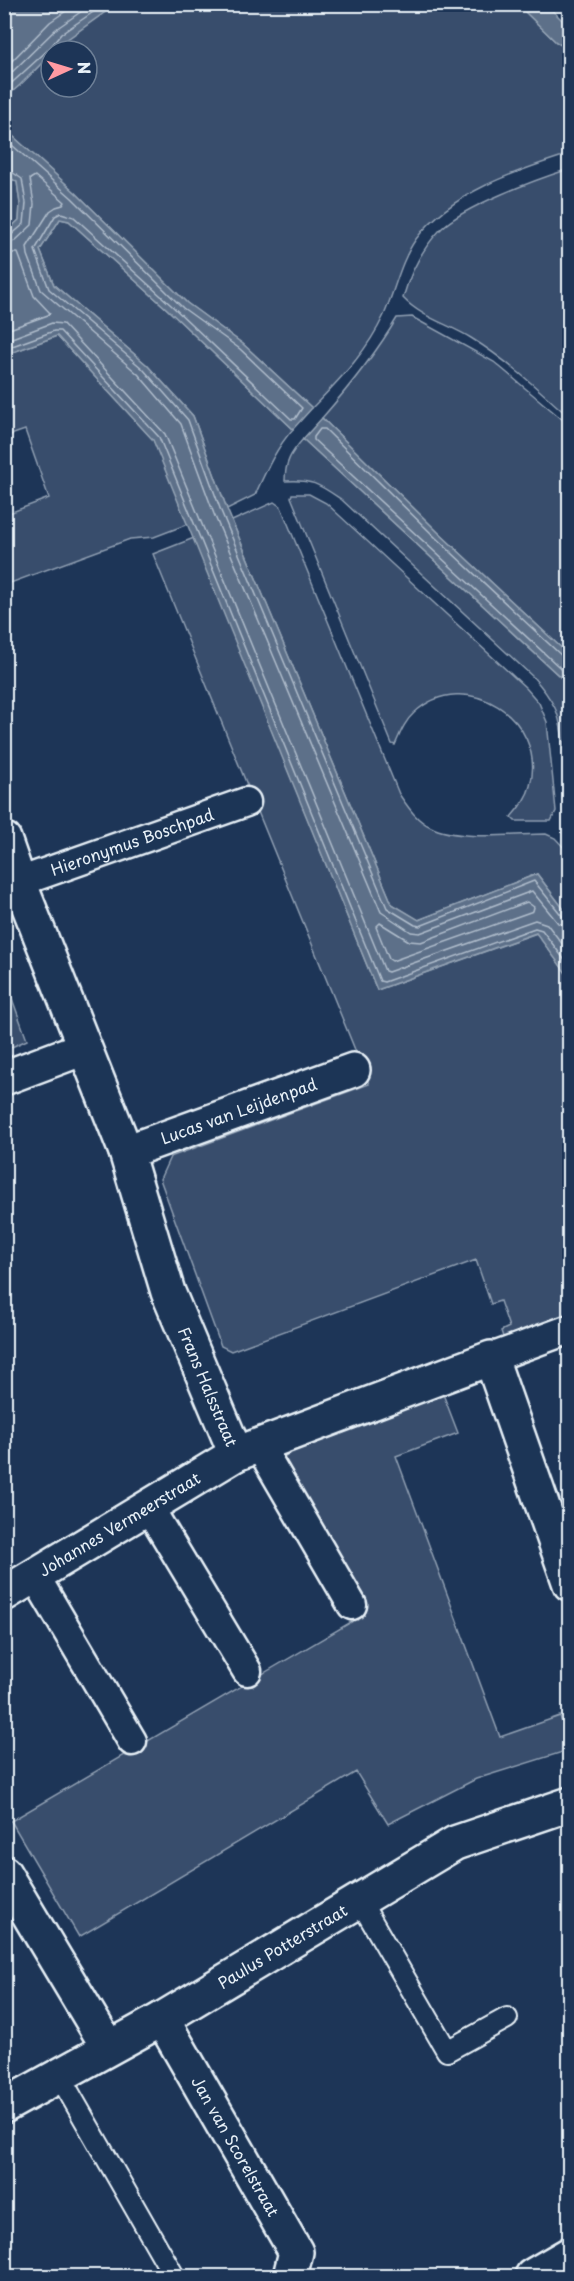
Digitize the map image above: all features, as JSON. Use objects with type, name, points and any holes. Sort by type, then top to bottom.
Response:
[{"type":"street","name":"Hieronymus Boschpad","points":[[19,882],[246,802]]},
{"type":"street","name":"Frans Halsstraat","points":[[4,839],[126,1152],[168,1292],[248,1450],[490,1358]]},
{"type":"street","points":[[4,1078],[84,1048]]},
{"type":"street","name":"Lucas van Leijdenpad","points":[[126,1152],[352,1070]]},
{"type":"street","points":[[570,1329],[490,1358],[570,1584]]},
{"type":"street","points":[[248,1450],[352,1605]]},
{"type":"street","name":"Johannes Vermeerstraat","points":[[4,1594],[148,1506],[248,1450]]},
{"type":"street","points":[[148,1506],[247,1671]]},
{"type":"street","points":[[34,1576],[132,1741]]},
{"type":"street","name":"Paulus Potterstraat","points":[[4,2106],[162,2019],[455,1843],[570,1804]]},
{"type":"street","points":[[4,1872],[108,2047]]},
{"type":"street","name":"Jan van Scorelstraat","points":[[162,2019],[296,2252],[290,2277]]},
{"type":"lane","points":[[359,1899],[447,2051],[507,2018]]},
{"type":"lane","points":[[60,2075],[174,2277]]},
{"type":"shaded area","points":[[115,5],[518,5],[556,42],[569,50],[569,154],[486,185],[447,208],[430,223],[410,248],[384,315],[370,341],[343,376],[312,408],[243,344],[187,303],[76,193],[5,129],[4,98],[39,66],[39,99],[99,99],[99,39],[65,39]]},
{"type":"shaded area","points":[[570,169],[569,417],[497,356],[471,338],[426,315],[403,298],[422,253],[440,230],[451,221],[502,194]]},
{"type":"shaded area","points":[[5,175],[17,182],[20,204],[19,220],[5,233]]},
{"type":"shaded area","points":[[60,219],[69,221],[167,309],[293,429],[276,452],[255,495],[227,509],[193,416],[147,365],[54,285],[40,250]]},
{"type":"shaded area","points":[[412,317],[494,362],[569,425],[569,655],[440,534],[322,418],[362,370],[397,318]]},
{"type":"shaded area","points":[[57,336],[153,439],[188,524],[154,537],[130,539],[5,585],[4,515],[49,498],[25,430],[5,437],[5,355]]},
{"type":"shaded area","points":[[303,439],[569,685],[569,823],[562,732],[559,718],[548,696],[533,677],[342,500],[328,490],[310,482],[285,481],[290,458]]},
{"type":"shaded area","points":[[292,494],[309,494],[326,503],[526,688],[539,703],[547,722],[556,811],[551,821],[515,821],[511,817],[529,790],[532,762],[527,740],[515,721],[498,706],[478,697],[456,695],[434,700],[414,713],[403,728],[395,745],[392,744],[291,497]]},
{"type":"shaded area","points":[[274,502],[281,507],[399,794],[406,804],[421,821],[442,831],[471,835],[546,834],[555,838],[569,853],[569,916],[537,874],[418,920],[392,904],[232,521]]},
{"type":"shaded area","points":[[194,538],[377,990],[537,933],[569,977],[569,1326],[507,1349],[501,1331],[509,1327],[500,1301],[491,1304],[476,1260],[231,1351],[221,1346],[160,1179],[170,1157],[369,1084],[153,554]]},
{"type":"shaded area","points":[[5,982],[27,1040],[5,1050]]},
{"type":"shaded area","points":[[443,1394],[458,1433],[396,1456],[500,1737],[560,1716],[569,1742],[569,1750],[476,1779],[388,1824],[356,1772],[79,1937],[11,1821],[365,1614],[277,1461],[307,1442]]},
{"type":"water","points":[[5,4],[115,4],[68,39],[39,39],[39,66],[5,98]]},
{"type":"water","points":[[518,5],[547,5],[569,27],[569,50],[556,42]]},
{"type":"water","points":[[5,129],[76,193],[187,303],[243,344],[312,408],[293,429],[167,309],[69,221],[60,219],[40,250],[54,285],[147,365],[193,416],[227,509],[392,904],[419,920],[537,874],[569,916],[569,977],[536,933],[377,990],[153,440],[57,336],[5,355],[5,233],[19,220],[20,204],[17,182],[5,175]]},
{"type":"water","points":[[322,418],[440,534],[569,655],[569,685],[303,439]]}]
